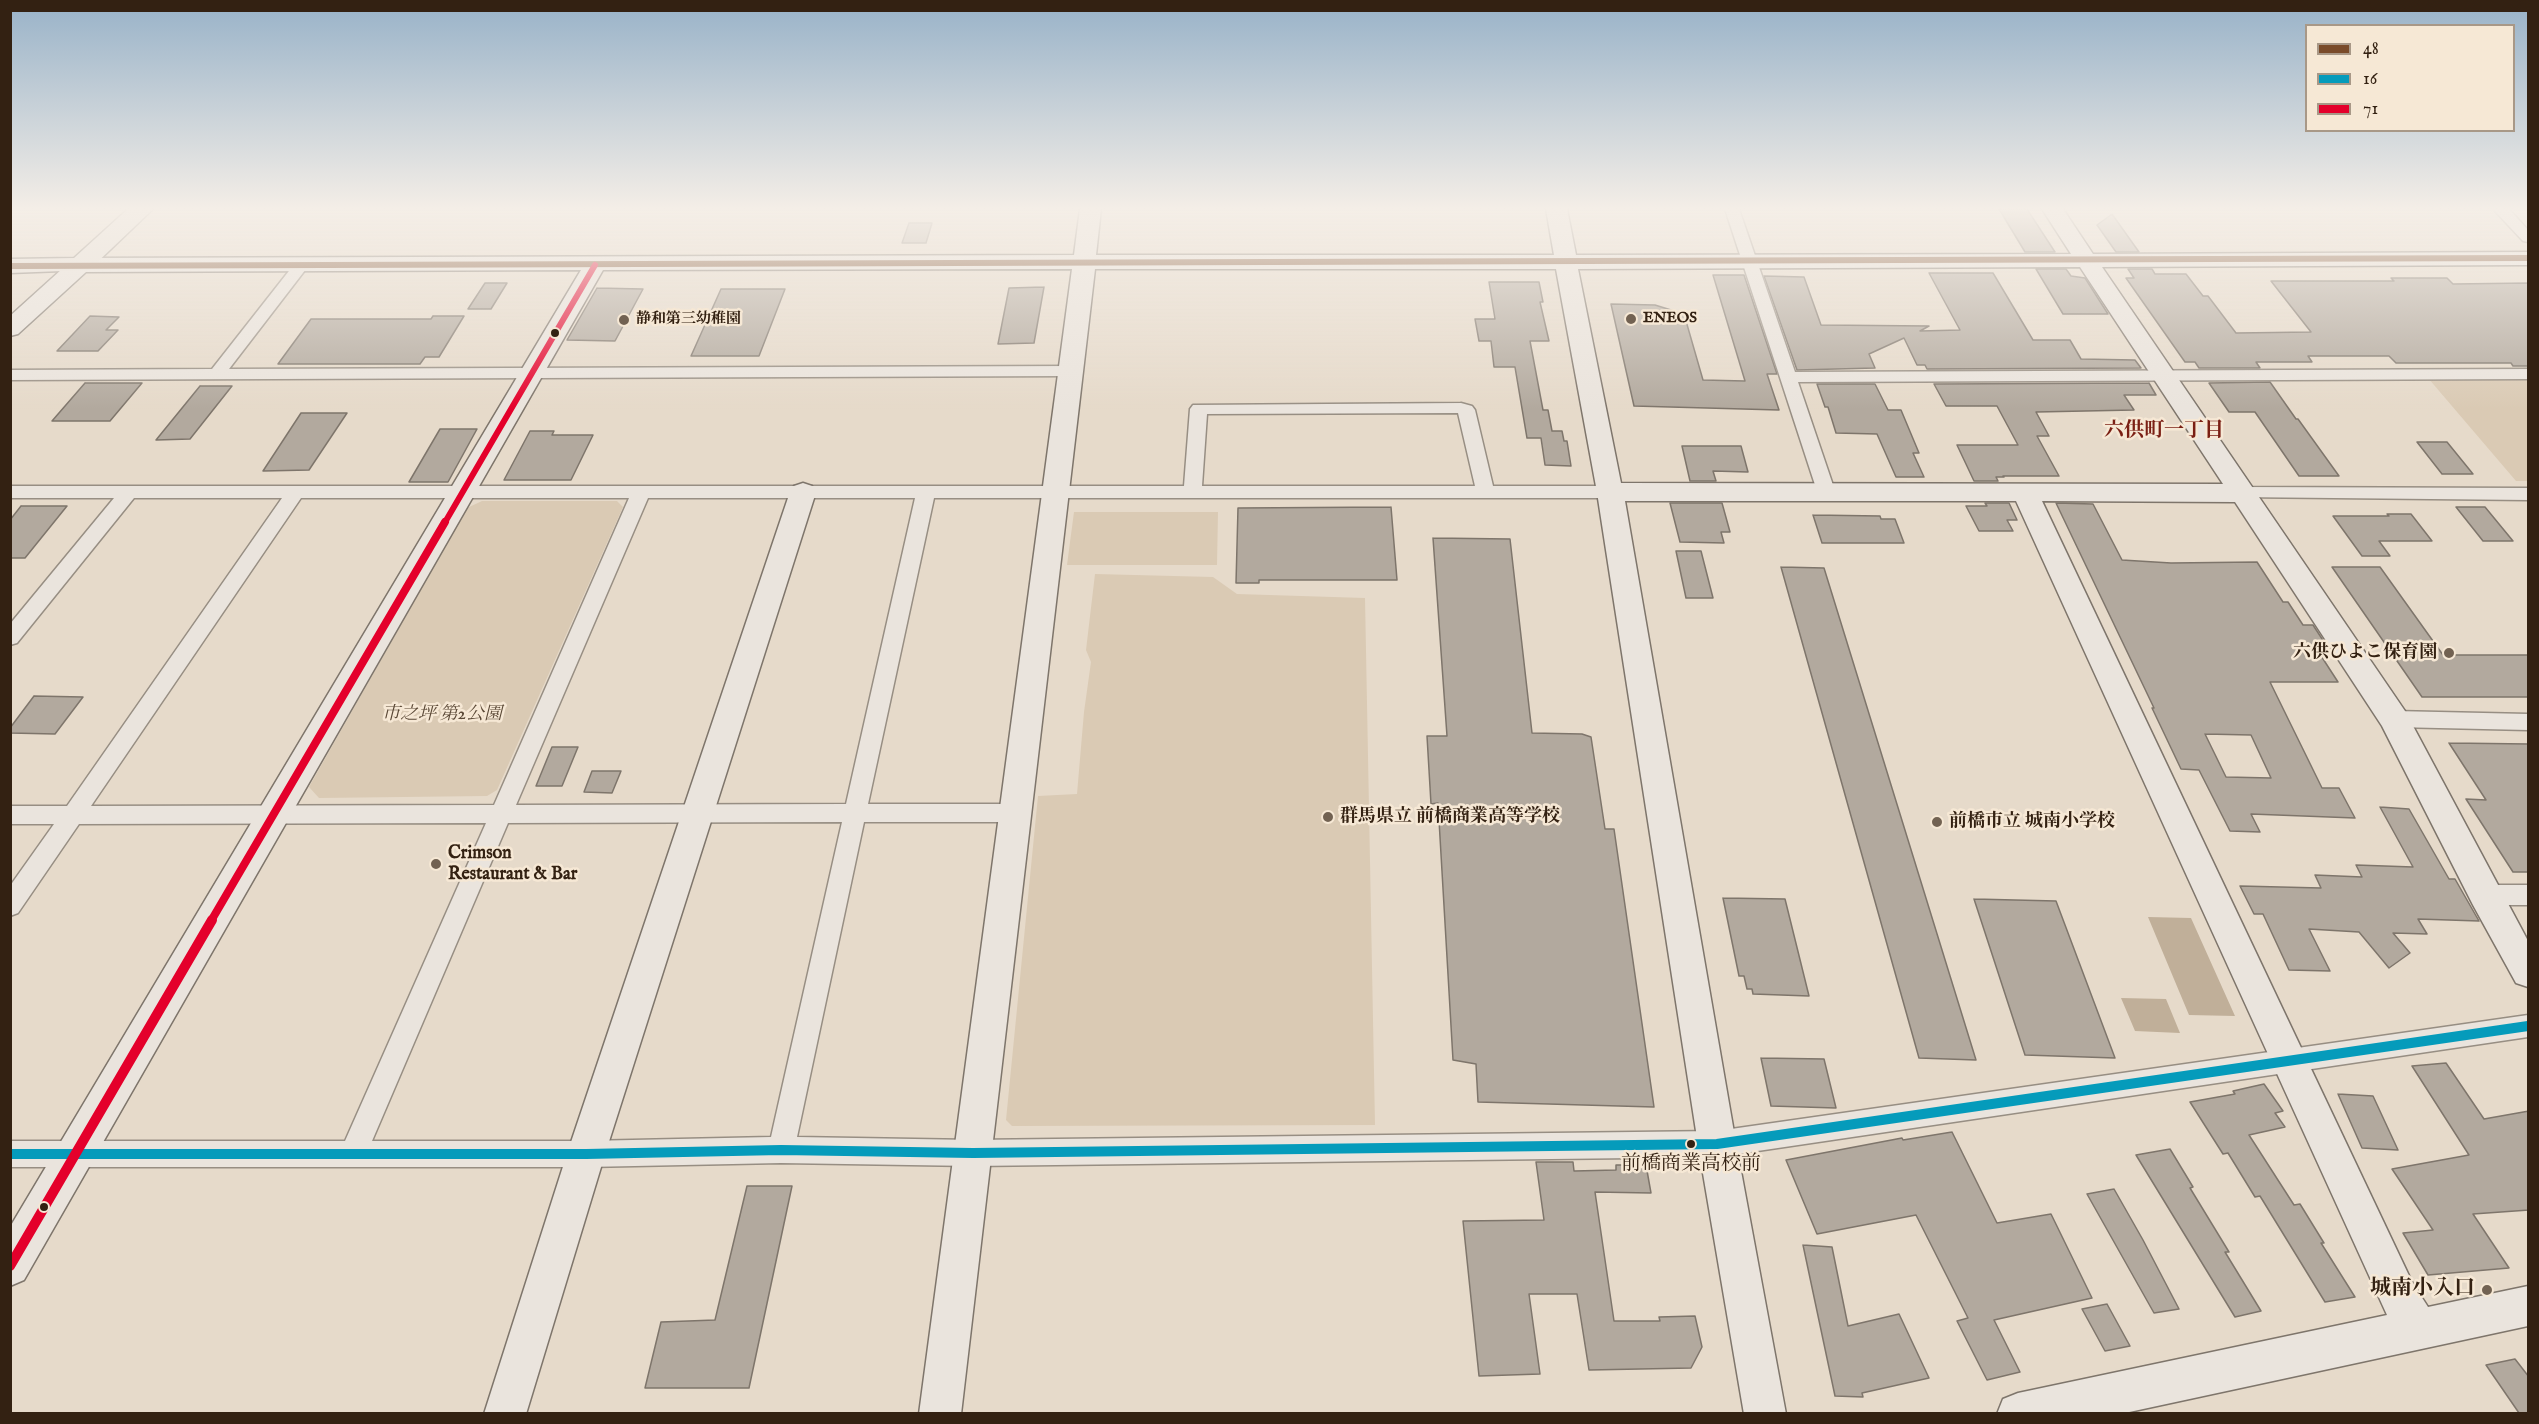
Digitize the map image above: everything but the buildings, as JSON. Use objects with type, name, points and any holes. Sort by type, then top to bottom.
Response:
[{"type":"street","points":[[10,329],[69,275]]},
{"type":"street","points":[[217,374],[294,275]]},
{"type":"street","points":[[10,1266],[589,275]]},
{"type":"street","points":[[940,1413],[1083,275]]},
{"type":"street","points":[[1570,275],[1610,492],[1717,1144],[1765,1413]]},
{"type":"street","points":[[1754,275],[1827,494]]},
{"type":"street","points":[[2097,275],[2394,719],[2485,895],[2529,972]]},
{"type":"street","points":[[10,375],[1071,371]]},
{"type":"street","points":[[1787,377],[2529,374]]},
{"type":"street","points":[[1192,493],[1199,409],[1461,408],[1466,410],[1485,491]]},
{"type":"street","points":[[781,1150],[926,491]]},
{"type":"street","points":[[10,492],[1192,493],[1485,491],[1827,494],[2529,494]]},
{"type":"street","points":[[10,638],[129,492]]},
{"type":"street","points":[[10,906],[296,492]]},
{"type":"street","points":[[353,1154],[641,492]]},
{"type":"street","points":[[505,1413],[586,1154],[803,492]]},
{"type":"street","points":[[2025,493],[2287,1060],[2398,1296],[2417,1327]]},
{"type":"street","points":[[2394,719],[2529,722]]},
{"type":"street","points":[[10,815],[502,812],[1016,813]]},
{"type":"street","points":[[2485,895],[2529,895]]},
{"type":"street","points":[[10,1154],[586,1154],[781,1150],[973,1153],[1717,1144],[2529,1026]]},
{"type":"street","points":[[2018,1413],[2417,1327],[2529,1306]]},
{"type":"green space","points":[[2528,377],[2528,481],[2516,481],[2428,378]]},
{"type":"green space","name":"市之坪 第2公園","points":[[482,501],[617,501],[623,507],[497,790],[487,796],[319,798],[309,787],[467,508]]},
{"type":"green space","points":[[1074,512],[1218,512],[1217,565],[1067,565]]},
{"type":"green space","points":[[1095,574],[1213,577],[1237,594],[1365,598],[1375,1125],[1012,1126],[1006,1120],[1038,796],[1077,794],[1091,662],[1086,650]]},
{"type":"shaded area","points":[[2148,917],[2191,918],[2235,1016],[2189,1015]]},
{"type":"shaded area","points":[[2121,998],[2166,999],[2180,1033],[2135,1031]]},
{"type":"transit line","name":"71","points":[[10,1266],[589,275]]},
{"type":"transit line","name":"16","points":[[10,1154],[586,1154],[781,1150],[973,1153],[1717,1144],[2528,1026]]},
{"type":"place","name":"ENEOS","points":[[1631,319]]},
{"type":"place","name":"静和第三幼稚園","points":[[624,320]]},
{"type":"place","name":"六供ひよこ保育園","points":[[2449,653]]},
{"type":"place","name":"群馬県立 前橋商業高等学校","points":[[1328,817]]},
{"type":"place","name":"前橋市立 城南小学校","points":[[1937,822]]},
{"type":"place","name":"Crimson Restaurant & Bar","points":[[436,864]]},
{"type":"place","name":"前橋商業高校前","points":[[1691,1144]]},
{"type":"place","name":"城南小入口","points":[[2487,1290]]},
{"type":"district","name":"六供町一丁目","points":[[2164,432]]}]
